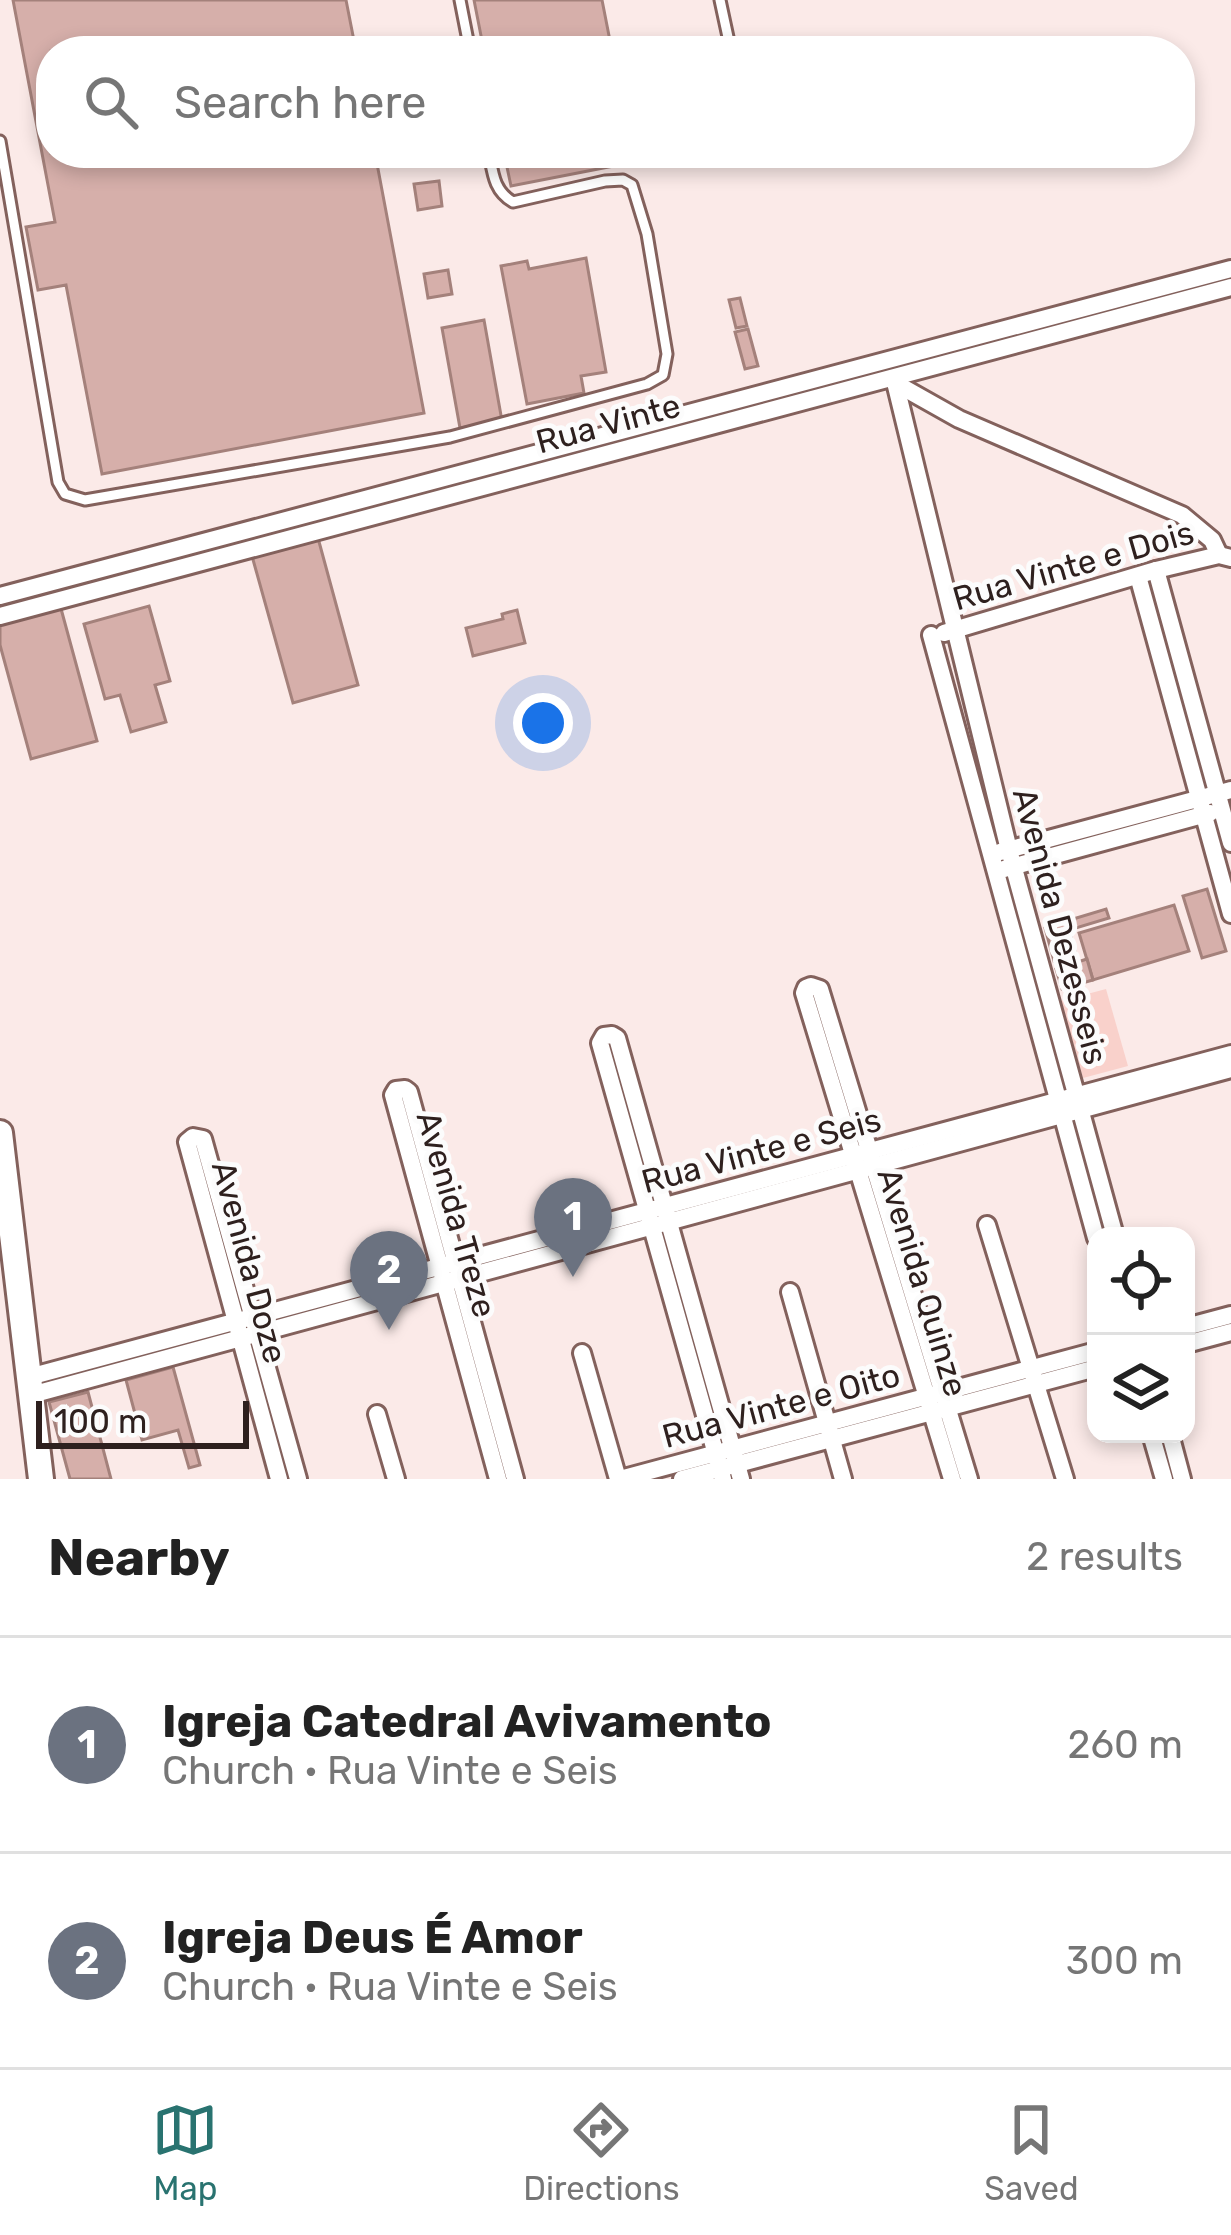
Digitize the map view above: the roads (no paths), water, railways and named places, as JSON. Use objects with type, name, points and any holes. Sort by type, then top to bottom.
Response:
[{"type":"main road","points":[[0,1133],[41,1479]]},
{"type":"street","name":"Rua Vinte","points":[[0,596],[1231,269]]},
{"type":"street","name":"Rua Vinte","points":[[0,616],[1231,287]]},
{"type":"street","points":[[895,380],[959,419],[1182,515],[1225,557]]},
{"type":"street","name":"Avenida Dezesseis","points":[[895,380],[1003,860]]},
{"type":"street","name":"Rua Vinte e Dois","points":[[931,635],[1156,570],[1225,557]]},
{"type":"street","points":[[1156,570],[1217,802],[1231,914]]},
{"type":"street","points":[[1138,576],[1231,843]]},
{"type":"street","points":[[931,635],[947,597]]},
{"type":"street","name":"Avenida Dezesseis","points":[[931,635],[1003,860],[1069,1106],[1094,1227]]},
{"type":"street","points":[[1003,860],[1217,802]]},
{"type":"street","name":"Avenida Quinze","points":[[863,1161],[820,989],[812,986],[804,993],[863,1161],[937,1402],[969,1479]]},
{"type":"street","points":[[635,1136],[616,1038],[604,1036],[600,1043],[635,1136],[728,1466]]},
{"type":"street","name":"Rua Vinte e Seis","points":[[1069,1106],[1231,1054]]},
{"type":"street","name":"Rua Vinte e Seis","points":[[30,1386],[1069,1106],[1231,1069]]},
{"type":"street","name":"Avenida Treze","points":[[498,1479],[451,1273],[409,1092],[399,1089],[393,1095],[451,1273],[515,1479]]},
{"type":"street","name":"Avenida Dezesseis","points":[[1069,1106],[1112,1227]]},
{"type":"street","name":"Avenida Doze","points":[[211,1200],[246,1327],[279,1479]]},
{"type":"street","points":[[987,1225],[1065,1479]]},
{"type":"street","points":[[790,1292],[843,1479]]},
{"type":"street","points":[[1195,1325],[1231,1315]]},
{"type":"street","name":"Avenida Doze","points":[[246,1327],[298,1479]]},
{"type":"street","points":[[1195,1342],[1231,1332]]},
{"type":"street","points":[[581,1353],[619,1479]]},
{"type":"street","name":"Rua Vinte e Oito","points":[[682,1479],[830,1431],[1034,1376],[1087,1355]]},
{"type":"street","name":"Rua Vinte e Oito","points":[[1034,1376],[1087,1369]]},
{"type":"street","name":"Avenida Quinze","points":[[937,1402],[952,1479]]},
{"type":"street","points":[[377,1414],[395,1479]]},
{"type":"street","points":[[1154,1443],[1164,1479]]},
{"type":"street","points":[[1173,1443],[1183,1479]]},
{"type":"street","name":"Rua Vinte e Oito","points":[[619,1479],[728,1466]]},
{"type":"lane","points":[[460,0],[467,36]]},
{"type":"lane","points":[[720,0],[728,36]]},
{"type":"lane","points":[[0,141],[58,482],[65,494],[85,500],[450,437],[647,384],[662,375],[668,354],[647,234],[632,185],[623,180],[605,181],[513,202],[502,196],[492,168]]},
{"type":"place","name":"Igreja Catedral Avivamento","points":[[573,1277]]},
{"type":"place","name":"Igreja Deus É Amor","points":[[389,1330]]}]
